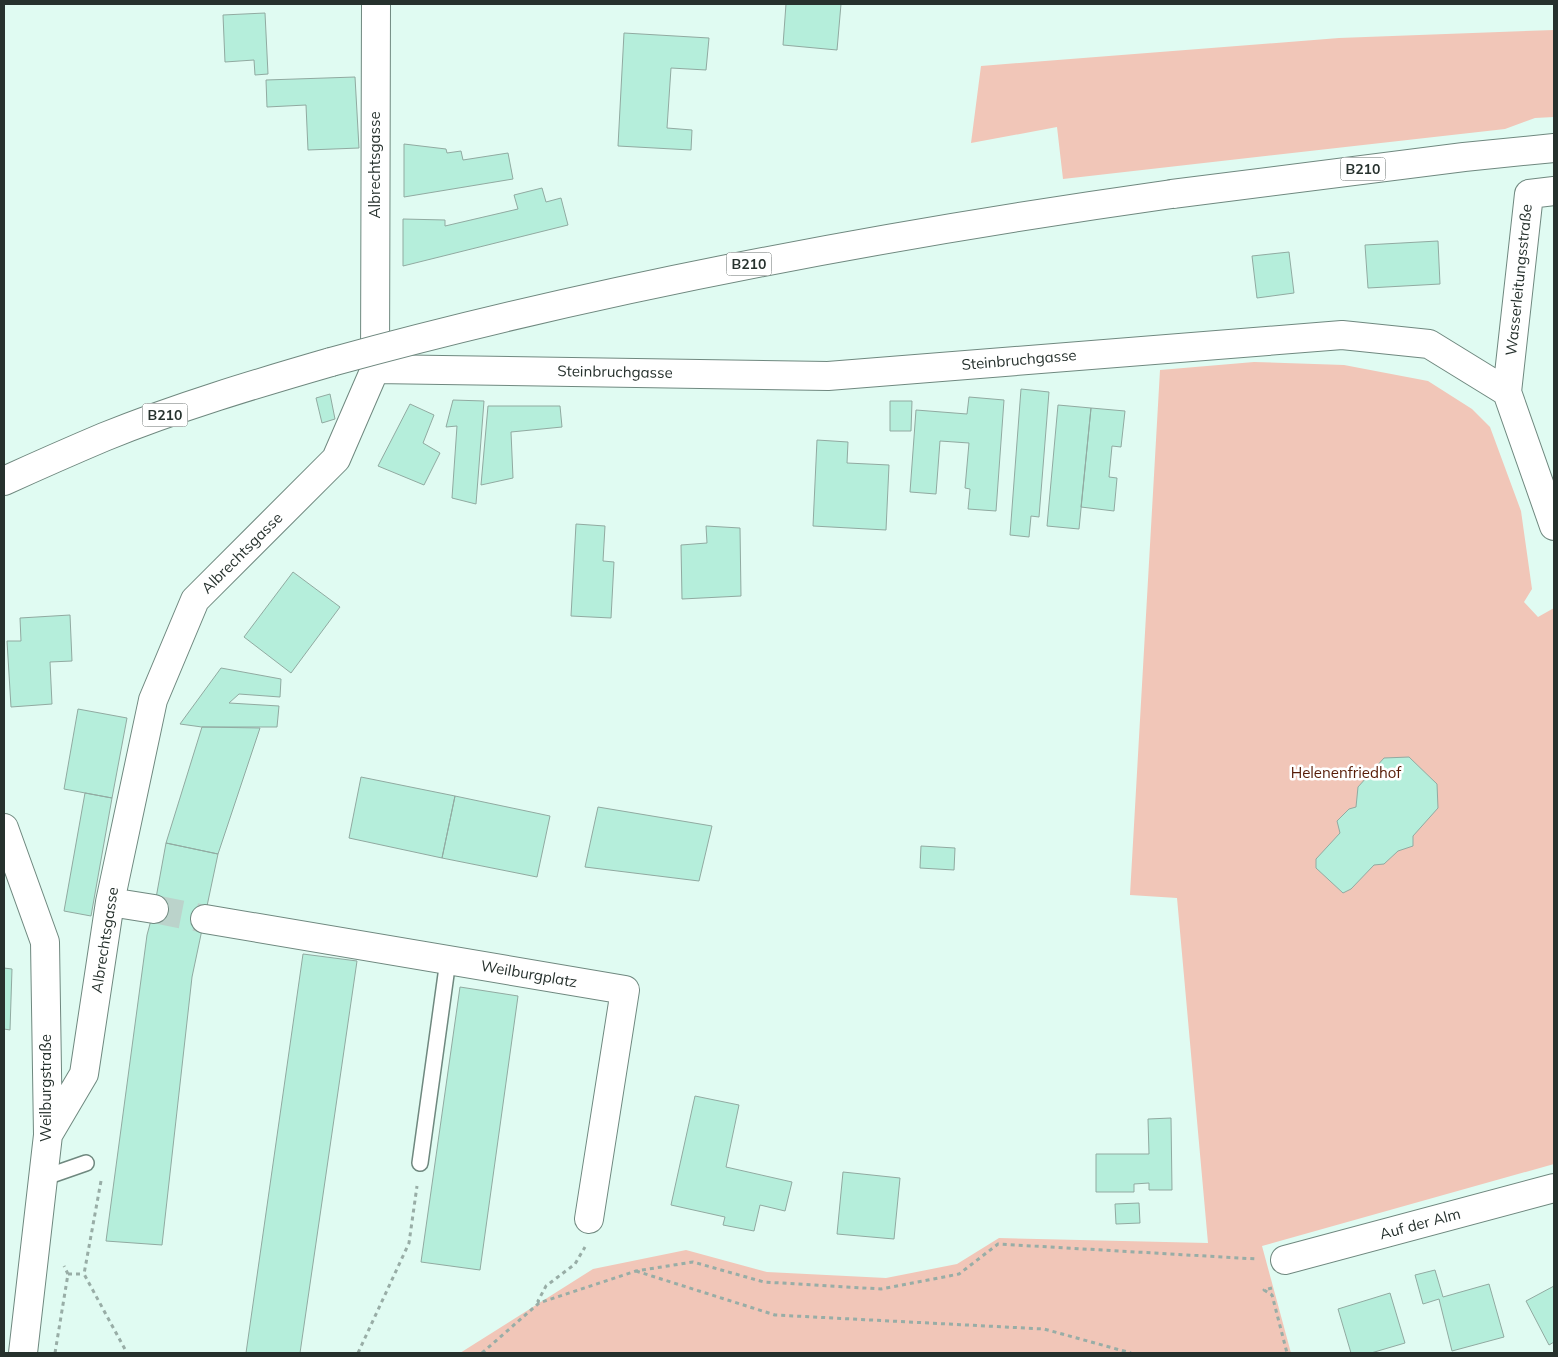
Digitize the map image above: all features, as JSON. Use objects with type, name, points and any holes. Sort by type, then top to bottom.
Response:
[{"type":"street","name":"Albrechtsgasse","points":[[48,1135],[84,1074],[110,902],[152,700],[195,600],[336,459],[375,369],[376,4]]},
{"type":"street","name":"B210","points":[[4,481],[105,437],[256,384],[406,341],[699,274],[830,248],[1017,216],[1454,158],[1554,148]]},
{"type":"street","name":"Wasserleitungsstraße","points":[[1507,392],[1529,194],[1554,191]]},
{"type":"street","name":"Steinbruchgasse","points":[[375,369],[828,376],[1342,334],[1429,344],[1507,392]]},
{"type":"street","points":[[1507,392],[1554,526]]},
{"type":"street","name":"Weilburgstraße","points":[[4,828],[45,942],[48,1135],[23,1353]]},
{"type":"street","points":[[110,902],[154,909]]},
{"type":"street","name":"Weilburgplatz","points":[[205,919],[625,990],[588,1231]]},
{"type":"street","name":"Auf der Alm","points":[[1285,1260],[1554,1188]]},
{"type":"lane","points":[[420,1163],[448,960]]},
{"type":"lane","points":[[43,1178],[86,1162]]},
{"type":"path","points":[[358,1353],[409,1243],[420,1163]]},
{"type":"path","points":[[101,1181],[84,1274],[127,1353]]},
{"type":"path","points":[[539,1303],[538,1301],[546,1286],[575,1264],[588,1231]]},
{"type":"path","points":[[482,1353],[539,1303],[636,1270],[693,1262],[764,1282],[881,1289],[959,1274],[998,1244],[1285,1260],[1287,1283],[1264,1290],[1272,1295],[1287,1353]]},
{"type":"path","points":[[636,1270],[775,1315],[1044,1329],[1131,1353]]},
{"type":"path","points":[[68,1274],[84,1274]]},
{"type":"green space","points":[[1554,30],[1554,117],[1535,118],[1505,129],[1063,179],[1057,127],[971,143],[981,66],[1339,38]]},
{"type":"green space","name":"Helenenfriedhof","points":[[1254,362],[1344,365],[1428,381],[1472,409],[1490,427],[1521,511],[1532,589],[1524,602],[1538,617],[1554,608],[1554,1164],[1262,1246],[1291,1353],[460,1353],[593,1269],[686,1250],[767,1272],[886,1278],[957,1264],[999,1238],[1208,1243],[1177,898],[1130,895],[1160,370]]},
{"type":"building","points":[[786,4],[841,4],[837,50],[783,45]]},
{"type":"building","points":[[265,13],[268,74],[255,75],[254,60],[225,62],[223,15]]},
{"type":"building","points":[[624,33],[709,38],[706,70],[671,68],[667,128],[692,130],[691,150],[618,146]]},
{"type":"building","points":[[355,77],[359,148],[308,150],[306,105],[267,107],[266,80]]},
{"type":"building","points":[[404,144],[446,149],[447,153],[461,151],[463,160],[508,153],[513,179],[404,197]]},
{"type":"building","points":[[542,188],[546,202],[561,198],[568,225],[403,266],[403,219],[445,220],[445,226],[518,209],[514,195]]},
{"type":"building","points":[[1438,241],[1440,284],[1368,288],[1365,245]]},
{"type":"building","points":[[1289,252],[1294,293],[1257,298],[1252,256]]},
{"type":"building","points":[[1021,389],[1049,392],[1039,517],[1031,516],[1029,537],[1010,535]]},
{"type":"building","points":[[330,394],[335,419],[322,423],[316,398]]},
{"type":"building","points":[[969,397],[1004,400],[996,511],[968,509],[970,489],[965,488],[969,443],[940,441],[936,494],[910,492],[916,410],[967,414]]},
{"type":"building","points":[[453,400],[484,401],[476,504],[452,498],[457,426],[446,427]]},
{"type":"building","points":[[890,401],[912,401],[911,431],[890,431]]},
{"type":"building","points":[[410,404],[434,415],[423,443],[440,453],[424,485],[378,466]]},
{"type":"building","points":[[1058,405],[1091,408],[1079,529],[1047,526]]},
{"type":"building","points":[[488,406],[560,406],[562,427],[511,432],[513,478],[481,485]]},
{"type":"building","points":[[1091,408],[1125,411],[1121,447],[1112,446],[1109,477],[1117,478],[1114,511],[1081,507]]},
{"type":"building","points":[[817,440],[848,442],[847,463],[889,465],[886,530],[813,526]]},
{"type":"building","points":[[576,524],[605,526],[603,561],[614,562],[611,618],[571,616]]},
{"type":"building","points":[[706,526],[740,528],[741,596],[682,599],[681,545],[707,543]]},
{"type":"building","points":[[293,572],[340,607],[291,673],[244,637]]},
{"type":"building","points":[[70,615],[72,661],[50,662],[52,704],[11,707],[7,641],[21,641],[20,618]]},
{"type":"building","points":[[221,668],[281,679],[280,697],[239,694],[229,703],[279,706],[277,727],[202,727],[180,724]]},
{"type":"building","points":[[78,709],[127,718],[112,798],[64,789]]},
{"type":"building","points":[[202,727],[260,728],[218,854],[166,843]]},
{"type":"building","points":[[1409,757],[1437,784],[1438,808],[1413,836],[1413,846],[1398,851],[1384,864],[1374,865],[1351,889],[1343,893],[1316,868],[1316,859],[1340,833],[1337,821],[1349,809],[1356,807],[1358,787],[1384,758]]},
{"type":"building","points":[[361,777],[455,796],[442,858],[349,838]]},
{"type":"building","points":[[85,793],[112,798],[91,916],[64,911]]},
{"type":"building","points":[[455,796],[550,816],[537,877],[442,858]]},
{"type":"building","points":[[598,807],[712,826],[699,881],[585,867]]},
{"type":"building","points":[[166,843],[218,854],[192,977],[162,1245],[106,1241],[147,935],[154,909]]},
{"type":"building","points":[[921,846],[955,848],[954,870],[920,868]]},
{"type":"building","points":[[303,954],[357,961],[300,1353],[246,1353]]},
{"type":"building","points":[[4,968],[12,969],[10,1030],[4,1029]]},
{"type":"building","points":[[460,987],[518,996],[480,1270],[421,1262]]},
{"type":"building","points":[[695,1096],[739,1105],[726,1167],[792,1182],[785,1211],[760,1205],[754,1231],[723,1225],[725,1217],[671,1205]]},
{"type":"building","points":[[1171,1118],[1172,1190],[1149,1190],[1149,1183],[1134,1184],[1134,1192],[1096,1192],[1096,1154],[1149,1154],[1148,1119]]},
{"type":"building","points":[[843,1172],[900,1178],[894,1239],[837,1234]]},
{"type":"building","points":[[1139,1203],[1140,1223],[1116,1224],[1115,1204]]},
{"type":"building","points":[[1435,1270],[1443,1297],[1489,1284],[1504,1337],[1452,1351],[1439,1299],[1423,1304],[1415,1275]]},
{"type":"building","points":[[1554,1286],[1554,1342],[1549,1345],[1526,1301]]},
{"type":"building","points":[[1390,1293],[1405,1343],[1371,1353],[1351,1353],[1338,1309]]},
{"type":"tunnel","points":[[154,909],[205,919]]}]
